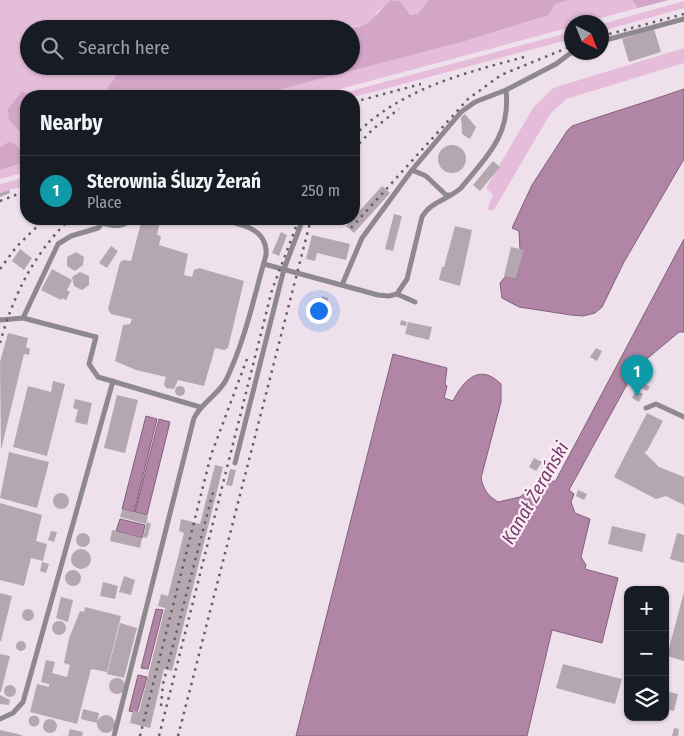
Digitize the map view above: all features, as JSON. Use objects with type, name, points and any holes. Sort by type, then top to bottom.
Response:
[{"type":"lane","points":[[609,39],[684,19]]},
{"type":"lane","points":[[342,286],[362,238],[412,170],[461,112],[476,102],[506,90],[564,58]]},
{"type":"lane","points":[[397,294],[407,279],[422,217],[433,204],[461,188],[497,144],[508,102],[506,90]]},
{"type":"lane","points":[[412,170],[426,176],[446,194],[451,195]]},
{"type":"lane","points":[[23,318],[58,244],[71,236],[98,228],[101,225]]},
{"type":"lane","points":[[114,736],[190,434],[200,407],[225,382],[239,349],[264,264],[267,249],[257,231],[243,225]]},
{"type":"lane","points":[[235,464],[284,269],[301,225]]},
{"type":"lane","points":[[264,264],[378,295],[389,296],[397,294],[416,302]]},
{"type":"lane","points":[[0,320],[23,318],[96,336],[89,364],[98,377],[200,407]]},
{"type":"lane","points":[[0,719],[13,713],[22,702],[112,381]]},
{"type":"lane","points":[[646,408],[656,404],[684,418]]},
{"type":"shaded area","points":[[0,0],[391,0],[377,12],[372,21],[362,26],[360,26],[360,20],[20,20],[20,75],[117,75],[108,87],[108,90],[20,90],[20,150],[16,144],[10,142],[0,147]]},
{"type":"shaded area","points":[[391,0],[400,1],[410,15],[418,14],[428,0],[570,0],[555,4],[549,15],[462,42],[360,69],[360,26],[369,22]]},
{"type":"shaded area","points":[[397,0],[428,0],[418,14],[410,15]]},
{"type":"shaded area","points":[[571,0],[632,0],[638,8],[609,16],[564,15],[564,29],[336,90],[278,90],[336,75],[360,75],[360,69],[462,42],[549,15],[555,4]]},
{"type":"shaded area","points":[[632,0],[669,0],[638,8]]},
{"type":"shaded area","points":[[684,1],[684,8],[609,29],[609,22]]},
{"type":"shaded area","points":[[564,34],[564,41],[360,95],[360,90],[354,90]]},
{"type":"shaded area","points":[[684,48],[684,63],[566,99],[550,114],[494,210],[487,210],[493,195],[486,188],[533,108],[553,88]]},
{"type":"shaded area","points":[[336,75],[278,90],[108,90],[108,87],[116,76]]},
{"type":"shaded area","points":[[20,94],[19,131],[9,120],[8,109]]},
{"type":"shaded area","points":[[9,142],[16,144],[20,150],[20,164],[0,170],[0,147]]},
{"type":"shaded area","points":[[20,164],[20,174],[0,179],[0,170]]},
{"type":"shaded area","points":[[20,179],[20,187],[0,193],[0,184]]},
{"type":"water","points":[[684,89],[684,159],[624,262],[602,307],[595,313],[583,316],[571,315],[519,307],[502,298],[500,283],[506,276],[516,279],[523,251],[520,250],[519,231],[512,228],[532,185],[567,131],[572,126]]},
{"type":"water","name":"Kanał Żerański","points":[[684,239],[684,332],[679,332],[636,368],[569,490],[574,494],[571,502],[575,513],[590,519],[581,557],[586,565],[585,569],[618,578],[602,643],[552,630],[527,736],[296,736],[393,354],[447,368],[445,384],[447,386],[444,398],[453,401],[467,381],[479,374],[493,378],[501,384],[501,402],[481,478],[486,492],[498,502],[520,497],[547,478],[555,482]]},
{"type":"water","points":[[146,416],[157,419],[134,512],[122,509]]},
{"type":"water","points":[[159,419],[170,422],[147,515],[135,512]]},
{"type":"water","points":[[120,519],[145,525],[142,538],[116,531]]},
{"type":"water","points":[[156,609],[163,610],[148,669],[141,668]]},
{"type":"water","points":[[138,675],[147,677],[137,713],[129,711]]},
{"type":"building","points":[[654,29],[661,52],[629,62],[622,39]]},
{"type":"building","points":[[465,114],[476,127],[470,139],[462,134],[461,117]]},
{"type":"building","points":[[452,145],[462,149],[466,159],[462,169],[452,173],[442,169],[438,159],[442,149]]},
{"type":"building","points":[[493,161],[500,167],[480,191],[473,185]]},
{"type":"building","points":[[382,186],[390,193],[354,233],[346,226],[360,225],[360,210]]},
{"type":"building","points":[[9,190],[10,193],[0,197],[0,193]]},
{"type":"building","points":[[394,214],[402,216],[393,251],[385,249]]},
{"type":"building","points":[[140,225],[159,225],[157,234],[161,237],[159,245],[188,254],[184,275],[192,277],[194,270],[199,268],[244,281],[228,348],[224,350],[215,348],[204,386],[178,380],[174,389],[166,388],[164,384],[166,377],[136,370],[115,361],[123,325],[130,324],[132,319],[111,314],[108,309],[120,262],[124,260],[131,261]]},
{"type":"building","points":[[455,226],[472,230],[460,286],[439,280]]},
{"type":"building","points":[[281,232],[287,235],[279,256],[272,253]]},
{"type":"building","points":[[312,235],[350,244],[346,260],[317,253],[315,261],[306,259]]},
{"type":"building","points":[[111,246],[118,251],[107,268],[99,263]]},
{"type":"building","points":[[511,247],[524,250],[516,279],[504,276]]},
{"type":"building","points":[[20,249],[32,258],[24,270],[12,261]]},
{"type":"building","points":[[76,252],[84,257],[83,265],[75,271],[67,266],[67,257]]},
{"type":"building","points":[[52,269],[72,280],[67,290],[70,292],[66,300],[62,298],[61,300],[41,290]]},
{"type":"building","points":[[80,272],[89,276],[89,285],[82,290],[74,286],[72,277]]},
{"type":"building","points":[[322,296],[328,298],[327,304],[321,303]]},
{"type":"building","points":[[401,320],[407,322],[406,326],[400,325]]},
{"type":"building","points":[[408,322],[432,327],[429,340],[405,334]]},
{"type":"building","points":[[8,333],[28,338],[26,347],[30,349],[29,355],[24,354],[1,450],[0,362]]},
{"type":"building","points":[[596,348],[602,351],[597,361],[590,357]]},
{"type":"building","points":[[53,381],[65,384],[47,456],[13,447],[28,386],[51,392]]},
{"type":"building","points":[[642,382],[650,387],[647,391],[640,387]]},
{"type":"building","points":[[180,386],[185,391],[180,396],[175,391]]},
{"type":"building","points":[[636,390],[643,394],[639,402],[632,398]]},
{"type":"building","points":[[117,395],[138,400],[125,453],[104,448]]},
{"type":"building","points":[[75,399],[92,403],[87,425],[75,422],[78,410],[73,408]]},
{"type":"building","points":[[647,413],[663,421],[647,451],[644,452],[659,467],[684,477],[684,505],[666,496],[656,499],[614,477]]},
{"type":"building","points":[[9,452],[49,462],[37,508],[0,498]]},
{"type":"building","points":[[534,458],[542,462],[536,471],[529,467]]},
{"type":"building","points":[[215,465],[223,467],[172,671],[164,669],[150,728],[130,723],[133,710],[139,712],[165,608],[158,606],[161,594],[168,596],[184,533],[179,531],[181,519],[200,524]]},
{"type":"building","points":[[230,469],[236,470],[232,486],[226,485]]},
{"type":"building","points":[[578,490],[587,494],[584,500],[576,496]]},
{"type":"building","points":[[61,493],[69,501],[61,509],[53,501]]},
{"type":"building","points":[[0,503],[42,515],[36,541],[47,544],[43,561],[31,558],[24,586],[0,580]]},
{"type":"building","points":[[122,509],[148,516],[146,524],[120,517]]},
{"type":"building","points":[[147,522],[151,524],[147,538],[143,537]]},
{"type":"building","points":[[612,526],[646,534],[642,552],[608,544]]},
{"type":"building","points":[[112,530],[142,538],[140,548],[110,541]]},
{"type":"building","points":[[51,531],[57,532],[54,542],[48,540]]},
{"type":"building","points":[[83,533],[88,535],[90,540],[88,545],[83,547],[78,545],[76,540],[78,535]]},
{"type":"building","points":[[677,533],[684,535],[684,563],[670,559]]},
{"type":"building","points":[[81,549],[88,552],[91,559],[88,566],[81,569],[74,566],[71,559],[74,552]]},
{"type":"building","points":[[42,562],[49,564],[46,573],[40,571]]},
{"type":"building","points":[[73,570],[81,578],[73,586],[65,578]]},
{"type":"building","points":[[124,576],[135,580],[131,595],[119,592]]},
{"type":"building","points":[[103,582],[118,586],[115,599],[100,596]]},
{"type":"building","points":[[684,592],[684,661],[669,657],[669,648]]},
{"type":"building","points":[[0,593],[12,596],[1,641],[0,641]]},
{"type":"building","points":[[61,597],[73,600],[68,622],[56,618]]},
{"type":"building","points":[[85,607],[121,616],[107,672],[91,669],[77,724],[30,712],[37,684],[49,687],[49,684],[41,682],[46,660],[55,662],[52,673],[67,677],[70,665],[64,663],[69,638],[80,611],[84,612]]},
{"type":"building","points":[[26,609],[30,609],[34,615],[30,621],[26,621],[22,617],[22,613]]},
{"type":"building","points":[[59,621],[64,623],[66,628],[64,633],[59,635],[54,633],[52,628],[54,623]]},
{"type":"building","points":[[120,623],[137,628],[124,678],[107,674]]},
{"type":"building","points":[[21,641],[26,646],[21,651],[16,646]]},
{"type":"building","points":[[0,654],[10,656],[1,692],[0,692]]},
{"type":"building","points":[[563,664],[622,679],[615,704],[556,688]]},
{"type":"building","points":[[114,678],[120,678],[125,683],[123,692],[114,694],[109,689],[109,683]]},
{"type":"building","points":[[8,685],[12,685],[16,691],[12,697],[8,697],[4,693],[4,689]]},
{"type":"building","points":[[669,692],[678,694],[674,711],[669,710]]},
{"type":"building","points":[[0,695],[10,700],[9,705],[0,704]]},
{"type":"building","points":[[83,709],[99,713],[97,723],[81,719]]},
{"type":"building","points":[[34,715],[40,721],[34,727],[28,721]]},
{"type":"building","points":[[106,715],[112,718],[115,724],[112,730],[106,733],[100,730],[97,724],[100,718]]},
{"type":"building","points":[[50,719],[55,721],[57,726],[55,731],[50,733],[45,731],[43,726],[45,721]]},
{"type":"building","points":[[674,728],[679,729],[678,736],[672,736]]},
{"type":"building","points":[[70,729],[83,732],[82,736],[68,736]]},
{"type":"building","points":[[0,730],[18,734],[23,736],[0,736]]},
{"type":"railway","points":[[609,34],[684,14]]},
{"type":"railway","points":[[360,218],[468,99],[501,75],[564,49]]},
{"type":"railway","points":[[360,130],[372,119],[392,106],[435,84],[528,56]]},
{"type":"railway","points":[[360,100],[421,84]]},
{"type":"railway","points":[[360,143],[373,129],[399,109]]},
{"type":"railway","points":[[0,201],[20,193]]},
{"type":"railway","points":[[0,269],[17,246],[39,225]]},
{"type":"railway","points":[[0,343],[11,309],[26,276],[46,246],[64,225]]},
{"type":"railway","points":[[159,736],[272,290],[297,225]]},
{"type":"railway","points":[[178,736],[309,225]]},
{"type":"railway","points":[[351,228],[354,225]]},
{"type":"railway","points":[[140,736],[211,455],[247,359]]},
{"type":"railway","points":[[161,706],[163,684],[214,488]]},
{"type":"place","name":"Sterownia Śluzy Żerań","points":[[637,396]]}]
